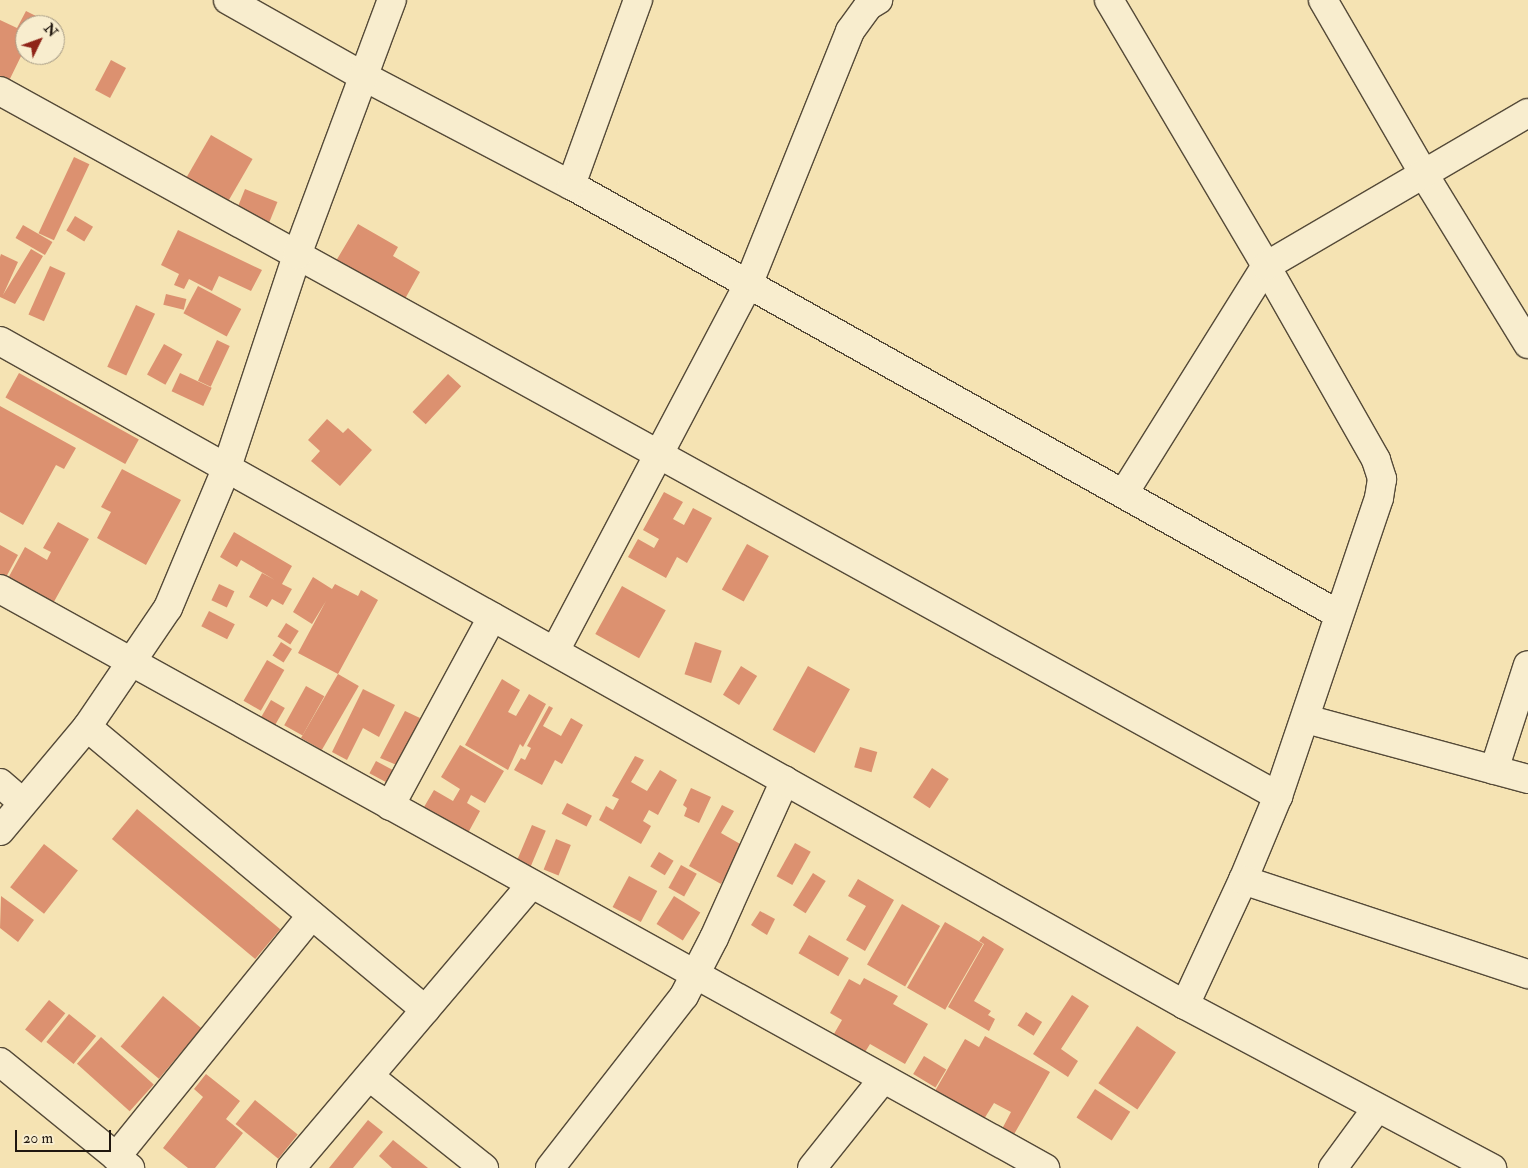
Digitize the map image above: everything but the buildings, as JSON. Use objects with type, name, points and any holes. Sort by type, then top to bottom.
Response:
[{"type":"street","points":[[228,0],[364,76],[571,185],[748,286],[1124,493],[1338,614]]},
{"type":"street","points":[[0,831],[87,727],[133,663],[168,608],[227,467],[297,255],[392,0]]},
{"type":"street","points":[[571,185],[638,0]]},
{"type":"street","points":[[555,651],[748,286],[850,31],[868,6],[878,0]]},
{"type":"street","points":[[1109,0],[1266,266],[1376,460],[1382,479],[1379,498],[1338,614],[1306,719],[1278,796],[1243,880],[1185,1005]]},
{"type":"street","points":[[1323,0],[1425,176],[1528,344]]},
{"type":"street","points":[[0,91],[1278,796]]},
{"type":"street","points":[[1124,493],[1266,266],[1425,176],[1528,113]]},
{"type":"street","points":[[0,341],[1185,1005],[1492,1168]]},
{"type":"street","points":[[0,589],[1045,1168]]},
{"type":"street","points":[[390,806],[492,618]]},
{"type":"street","points":[[1494,770],[1528,664]]},
{"type":"street","points":[[1306,719],[1528,780]]},
{"type":"street","points":[[87,727],[425,1010]]},
{"type":"street","points":[[550,1168],[674,1011],[695,975],[785,780]]},
{"type":"street","points":[[0,783],[23,803]]},
{"type":"street","points":[[1243,880],[1528,974]]},
{"type":"street","points":[[291,1168],[532,884]]},
{"type":"street","points":[[0,1062],[123,1162],[312,915]]},
{"type":"street","points":[[370,1077],[484,1168]]},
{"type":"street","points":[[812,1168],[884,1078]]},
{"type":"street","points":[[1333,1168],[1377,1108]]}]
